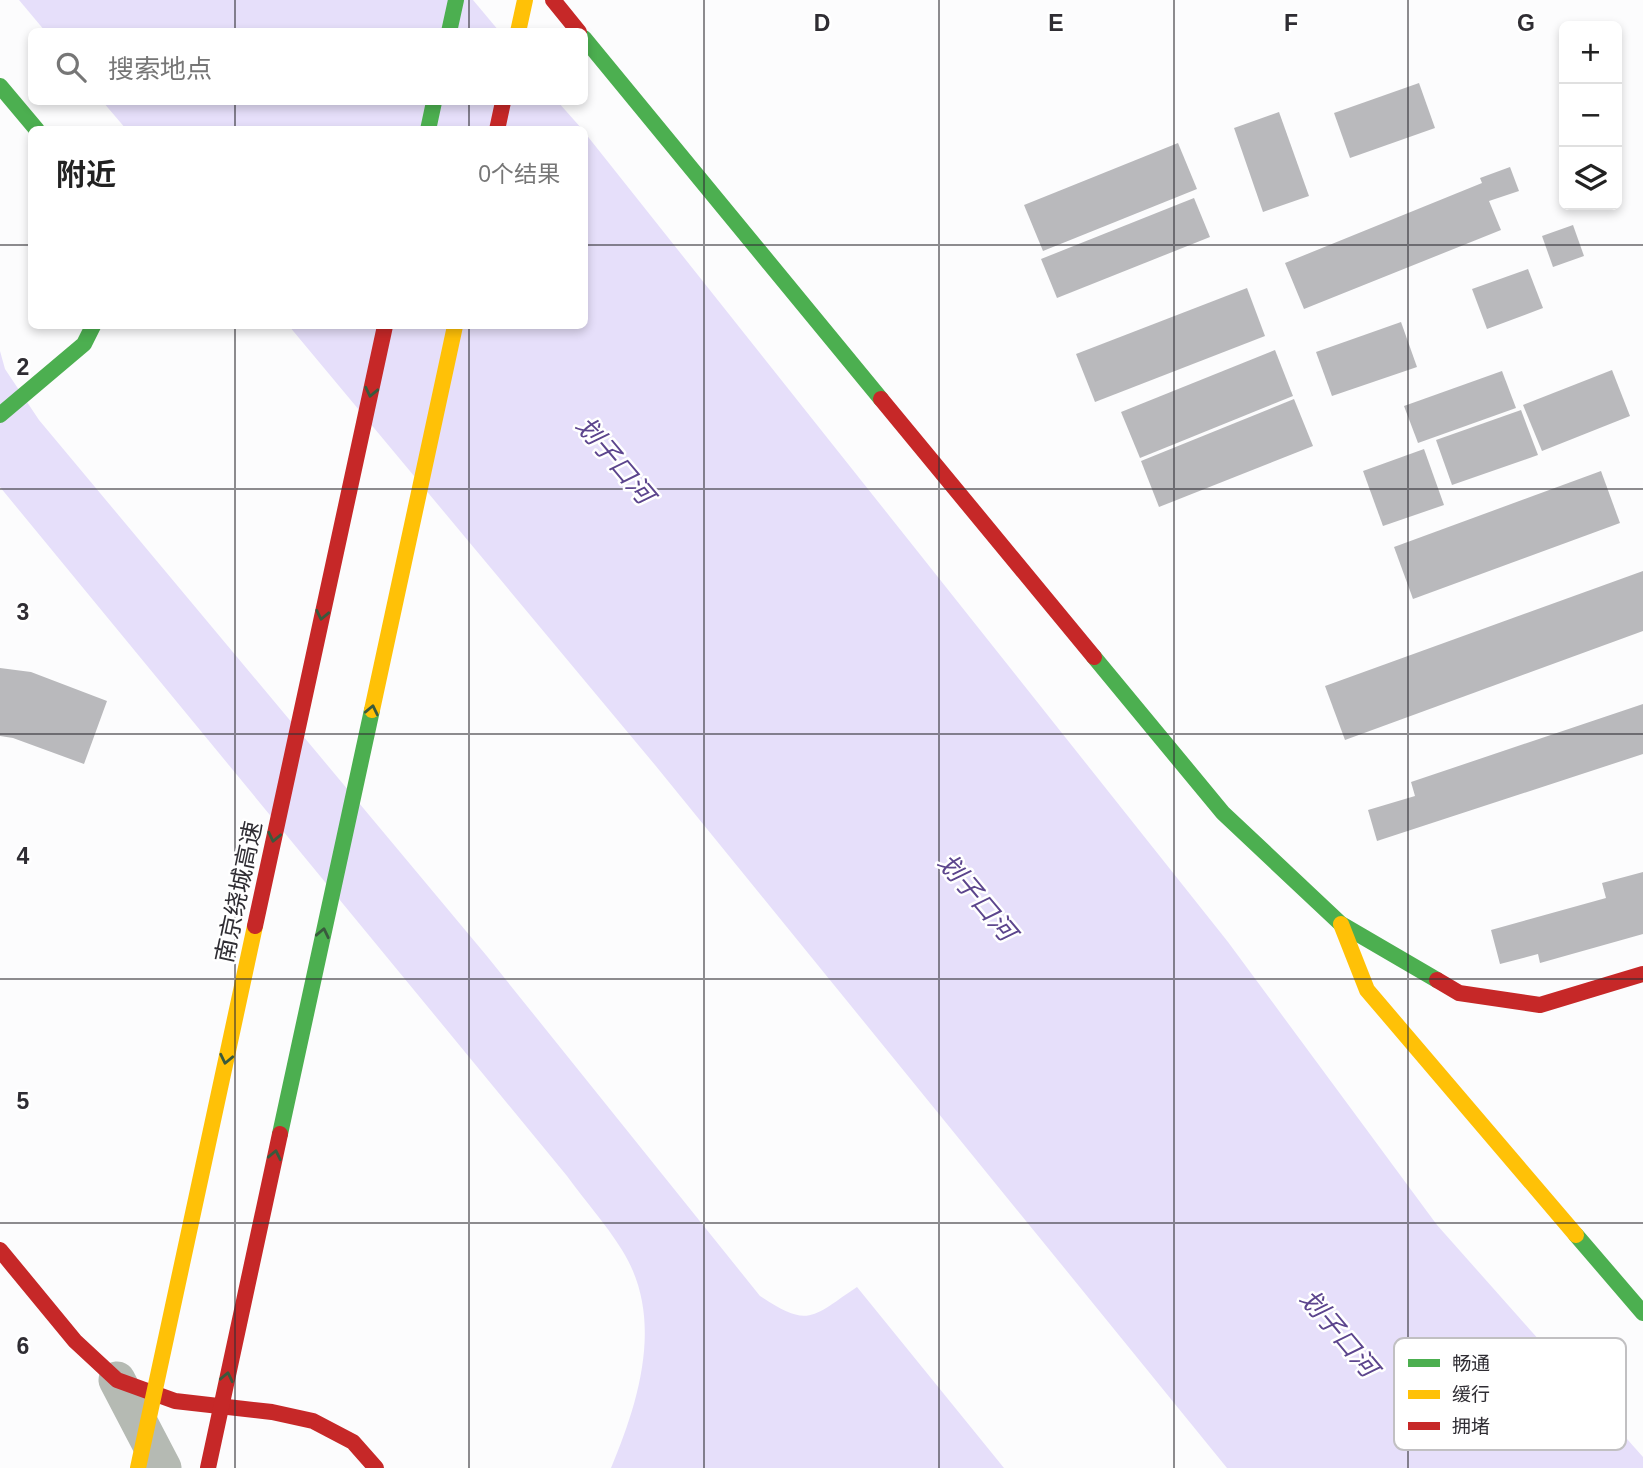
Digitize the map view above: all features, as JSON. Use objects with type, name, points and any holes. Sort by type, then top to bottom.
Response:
[{"type":"main road","points":[[450,28],[456,0]]},
{"type":"main road","points":[[519,28],[525,0]]},
{"type":"main road","points":[[553,0],[576,28]]},
{"type":"main road","points":[[588,43],[1223,813],[1340,924],[1459,993],[1540,1005],[1643,974]]},
{"type":"main road","points":[[0,86],[34,126]]},
{"type":"main road","points":[[429,126],[433,105]]},
{"type":"main road","points":[[498,126],[502,105]]},
{"type":"main road","points":[[0,415],[84,344],[92,329]]},
{"type":"main road","name":"南京绕城高速","points":[[138,1468],[384,329]]},
{"type":"main road","points":[[208,1468],[454,329]]},
{"type":"main road","points":[[1340,924],[1367,990],[1643,1313]]},
{"type":"main road","points":[[0,1250],[75,1341],[117,1380],[175,1401],[272,1412],[313,1421],[353,1442],[376,1468]]},
{"type":"street","points":[[117,1380],[163,1468]]},
{"type":"water","points":[[19,0],[473,0],[496,28],[42,28]]},
{"type":"water","points":[[106,105],[561,105],[579,126],[123,126]]},
{"type":"water","name":"划子口河","points":[[588,137],[1228,942],[1437,1225],[1537,1338],[1394,1338],[1394,1450],[1626,1450],[1626,1438],[1643,1457],[1643,1468],[1227,1468],[655,765],[292,329],[588,329]]},
{"type":"water","points":[[0,351],[5,369],[39,420],[486,955],[760,1296],[800,1316],[819,1312],[857,1287],[1004,1468],[611,1468],[638,1388],[645,1331],[635,1276],[622,1250],[567,1176],[0,487]]},
{"type":"building","points":[[1419,83],[1435,128],[1350,158],[1334,113]]},
{"type":"building","points":[[1279,112],[1309,196],[1263,212],[1234,128]]},
{"type":"building","points":[[1178,143],[1197,189],[1043,251],[1024,205]]},
{"type":"building","points":[[1510,167],[1519,191],[1489,201],[1501,230],[1304,309],[1285,263],[1482,183],[1480,178]]},
{"type":"building","points":[[1194,198],[1210,237],[1057,298],[1041,259]]},
{"type":"building","points":[[1573,225],[1584,256],[1553,267],[1542,236]]},
{"type":"building","points":[[1528,269],[1543,308],[1487,329],[1472,289]]},
{"type":"building","points":[[1247,288],[1265,336],[1095,402],[1076,354]]},
{"type":"building","points":[[1401,322],[1417,367],[1332,396],[1316,352]]},
{"type":"building","points":[[1275,350],[1293,396],[1140,458],[1121,412]]},
{"type":"building","points":[[1612,370],[1630,416],[1542,451],[1523,405]]},
{"type":"building","points":[[1502,371],[1516,408],[1418,443],[1404,406]]},
{"type":"building","points":[[1294,399],[1313,446],[1159,507],[1141,461]]},
{"type":"building","points":[[1521,410],[1538,455],[1452,485],[1436,440]]},
{"type":"building","points":[[1424,449],[1444,505],[1383,526],[1363,471]]},
{"type":"building","points":[[1601,471],[1620,523],[1413,599],[1394,547]]},
{"type":"building","points":[[1643,571],[1643,631],[1345,740],[1325,686]]},
{"type":"building","points":[[0,668],[31,672],[107,701],[84,764],[13,738],[0,736]]},
{"type":"building","points":[[1643,704],[1643,754],[1377,841],[1368,810],[1415,796],[1411,782]]},
{"type":"building","points":[[1643,872],[1643,934],[1540,963],[1538,954],[1500,964],[1491,930],[1606,898],[1602,883]]},
{"type":"traffic: fast","points":[[450,28],[456,0]]},
{"type":"traffic: fast","points":[[588,43],[881,399]]},
{"type":"traffic: fast","points":[[0,86],[34,126]]},
{"type":"traffic: fast","points":[[429,126],[433,105]]},
{"type":"traffic: fast","points":[[0,415],[84,344],[92,329]]},
{"type":"traffic: fast","points":[[1094,657],[1223,813],[1341,924],[1437,980]]},
{"type":"traffic: fast","points":[[280,1134],[372,710]]},
{"type":"traffic: fast","points":[[1576,1235],[1643,1313]]},
{"type":"traffic: slow","points":[[519,28],[525,0]]},
{"type":"traffic: slow","points":[[372,710],[454,329]]},
{"type":"traffic: slow","points":[[1341,924],[1367,990],[1576,1235]]},
{"type":"traffic: slow","points":[[138,1468],[255,926]]},
{"type":"traffic: jam","points":[[553,0],[576,28]]},
{"type":"traffic: jam","points":[[498,126],[502,105]]},
{"type":"traffic: jam","points":[[255,926],[384,329]]},
{"type":"traffic: jam","points":[[881,399],[1094,657]]},
{"type":"traffic: jam","points":[[1437,980],[1459,993],[1540,1005],[1643,974]]},
{"type":"traffic: jam","points":[[208,1468],[280,1134]]},
{"type":"traffic: jam","points":[[0,1250],[75,1341],[117,1380],[175,1401],[272,1412],[313,1421],[353,1442],[376,1468]]}]
